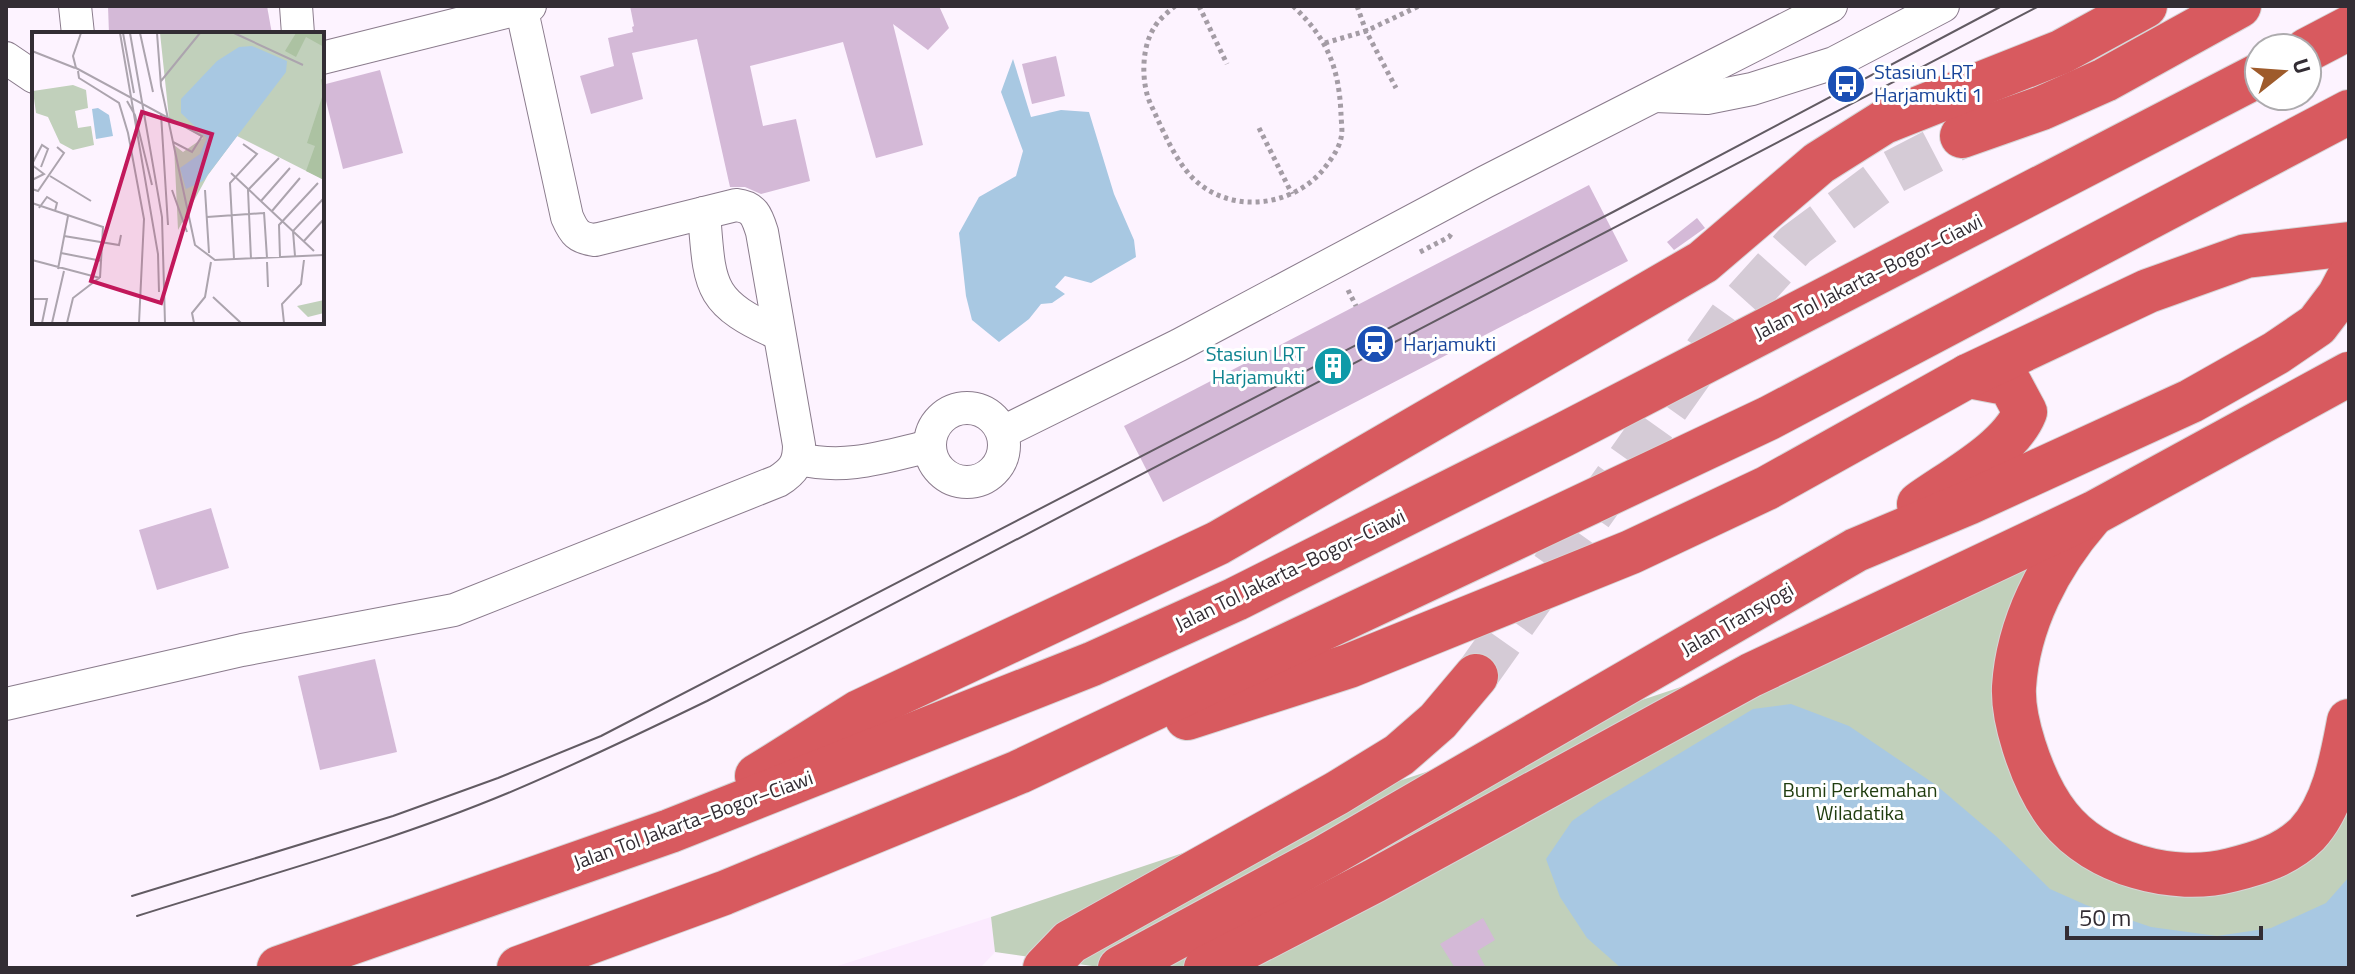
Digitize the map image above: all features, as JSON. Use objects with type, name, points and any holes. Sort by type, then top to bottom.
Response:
[{"type":"highway","points":[[670,831],[859,712],[1218,543],[1703,262],[1819,163],[1884,122],[2061,52],[2145,6]]},
{"type":"highway","points":[[1962,136],[2042,108],[2105,80],[2239,6]]},
{"type":"highway","points":[[2323,42],[2349,28]]},
{"type":"highway","name":"Jalan Tol Jakarta–Bogor–Ciawi","points":[[279,968],[670,831],[1092,664],[1236,599],[1563,435],[2243,83]]},
{"type":"highway","points":[[519,968],[724,893],[1019,772],[1769,418],[2345,115]]},
{"type":"highway","points":[[1019,772],[1349,666],[1631,552],[1767,488],[1968,376],[2148,291],[2246,256],[2349,244]]},
{"type":"highway","name":"Jalan Transyogi","points":[[1206,968],[1336,875],[1856,550],[1968,503],[2191,401],[2276,353],[2317,325],[2349,277]]},
{"type":"highway","name":"Jalan Transyogi","points":[[1120,968],[1336,875],[1374,881],[1751,675],[2094,513],[2349,374]]},
{"type":"highway","points":[[1856,550],[2004,442],[2020,424],[2025,412],[2010,384],[1968,376]]},
{"type":"highway","points":[[2094,513],[2066,545],[2043,585],[2017,656],[2014,690],[2017,724],[2029,764],[2059,818],[2085,843],[2117,860],[2189,874],[2221,873],[2287,851],[2308,833],[2326,802],[2343,752],[2349,721]]},
{"type":"highway","points":[[1045,968],[1070,942],[1399,755],[1438,721],[1476,676]]},
{"type":"street","points":[[75,6],[78,32]]},
{"type":"street","points":[[296,6],[298,32]]},
{"type":"street","points":[[1003,432],[1179,345],[1652,96],[1831,6]]},
{"type":"street","points":[[1652,96],[1707,98],[1752,89],[1834,63],[1943,6]]},
{"type":"street","points":[[6,704],[242,650],[454,610],[778,481],[791,473],[799,459],[762,232],[754,212],[747,206],[736,205],[595,240],[582,238],[573,232],[567,217],[524,7],[324,57]]},
{"type":"street","points":[[6,58],[32,76]]},
{"type":"street","points":[[704,213],[709,272],[721,300],[752,321],[779,334]]},
{"type":"street","points":[[978,409],[997,421],[1003,432],[1003,455],[999,466],[991,474],[969,482],[957,481],[938,468],[930,446],[936,424],[954,410],[978,409]]},
{"type":"street","points":[[799,459],[840,465],[930,446]]},
{"type":"path","points":[[1175,6],[1154,28],[1146,47],[1144,69],[1148,99],[1190,176],[1214,194],[1240,202],[1268,203],[1292,194],[1317,177],[1331,161],[1341,138],[1340,91],[1335,67],[1325,43],[1311,23],[1293,6]]},
{"type":"path","points":[[1199,6],[1227,64]]},
{"type":"path","points":[[1357,6],[1366,31],[1396,88]]},
{"type":"path","points":[[1325,43],[1366,31],[1419,6]]},
{"type":"path","points":[[1259,128],[1292,194]]},
{"type":"path","points":[[1414,255],[1449,237]]},
{"type":"path","points":[[1348,290],[1356,306]]},
{"type":"shaded area","points":[[991,917],[995,952],[980,968],[831,968]]},
{"type":"green space","name":"Bumi Perkemahan Wiladatika","points":[[2063,527],[2030,583],[2033,788],[2183,883],[2349,792],[2349,968],[1106,968],[995,952],[991,917],[1831,637]]},
{"type":"water","points":[[1013,59],[1031,117],[1061,110],[1089,112],[1114,194],[1134,240],[1136,257],[1091,283],[1065,276],[1055,287],[1065,294],[1052,303],[1041,304],[1029,319],[999,342],[972,320],[959,233],[979,197],[1016,176],[1023,151],[1001,92]]},
{"type":"water","points":[[1791,704],[1849,726],[1936,785],[1997,837],[2050,889],[2151,927],[2217,936],[2271,928],[2326,903],[2349,877],[2349,968],[1621,968],[1587,938],[1560,897],[1546,859],[1572,821],[1599,802],[1753,709]]},
{"type":"building","points":[[108,6],[267,6],[272,32],[109,32]]},
{"type":"building","points":[[630,6],[939,6],[949,28],[928,50],[893,24],[923,145],[876,158],[843,42],[750,66],[763,126],[796,119],[810,181],[761,194],[745,187],[730,187],[697,39],[632,53],[643,99],[591,114],[580,76],[614,66],[608,38],[633,32]]},
{"type":"building","points":[[1056,56],[1065,96],[1032,104],[1022,64]]},
{"type":"building","points":[[380,70],[403,153],[343,169],[324,84]]},
{"type":"building","name":"Stasiun LRT Harjamukti","points":[[1589,185],[1628,261],[1163,502],[1124,426]]},
{"type":"building","points":[[1697,218],[1705,228],[1674,250],[1667,242]]},
{"type":"building","points":[[211,508],[229,568],[157,590],[139,530]]},
{"type":"building","points":[[375,659],[397,752],[320,770],[298,676]]},
{"type":"building","points":[[1483,918],[1495,940],[1477,951],[1486,968],[1455,968],[1440,944]]},
{"type":"tunnel","points":[[1476,676],[1733,314],[1795,245],[1893,172],[1962,136]]},
{"type":"tram line","points":[[132,896],[393,816],[601,736],[1613,212],[2002,6]]},
{"type":"tram line","points":[[137,916],[370,844],[463,811],[657,725],[2039,6]]},
{"type":"place","name":"Stasiun LRT Harjamukti 1","points":[[1846,84]]},
{"type":"place","name":"Harjamukti","points":[[1375,344]]},
{"type":"place","name":"Stasiun LRT Harjamukti","points":[[1333,366]]}]
